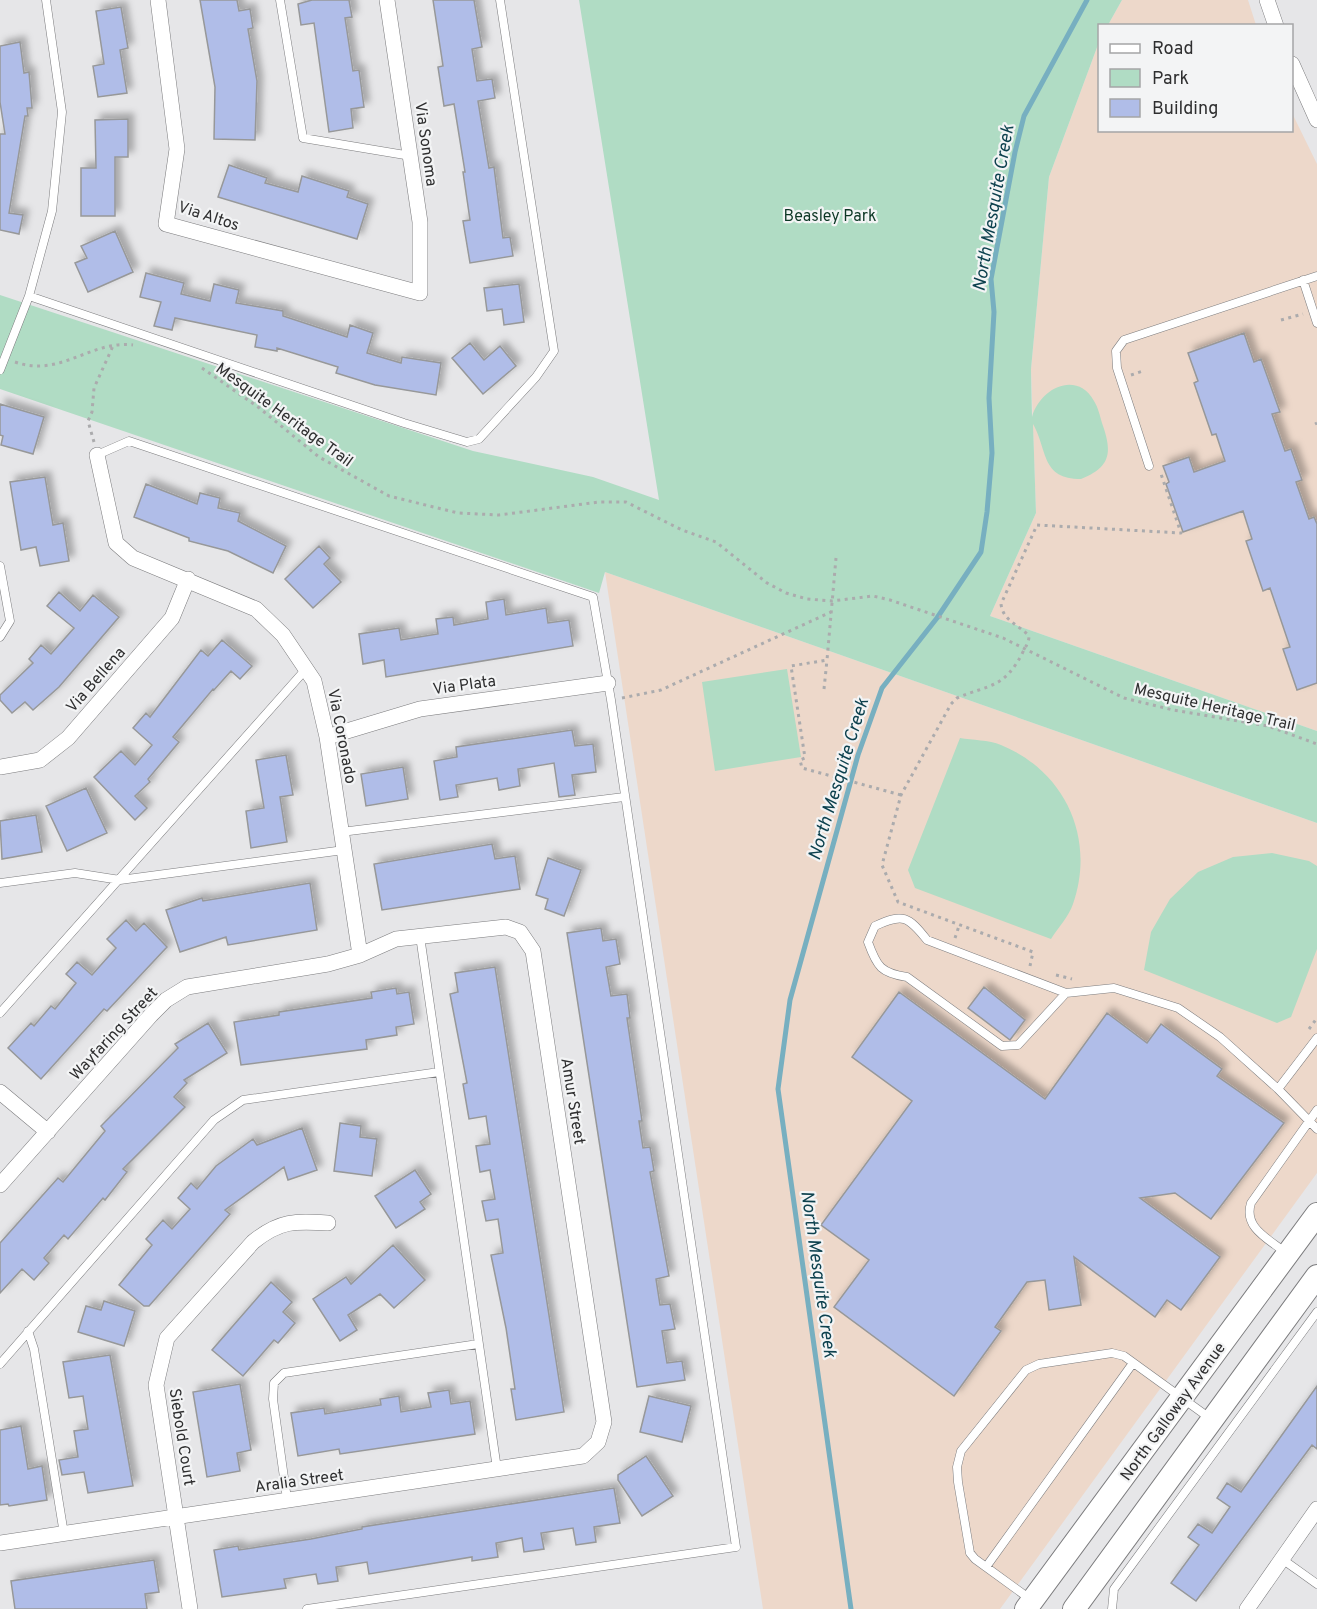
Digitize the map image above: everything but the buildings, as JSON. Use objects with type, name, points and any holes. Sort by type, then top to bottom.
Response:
[{"type":"main road","name":"North Galloway Avenue","points":[[1035,1606],[1182,1398],[1317,1214]]},
{"type":"main road","points":[[1074,1609],[1317,1276]]},
{"type":"street","name":"Via Altos","points":[[158,0],[177,149],[166,224],[420,293]]},
{"type":"street","name":"Via Sonoma","points":[[387,0],[420,222],[420,293]]},
{"type":"street","points":[[1267,0],[1275,24]]},
{"type":"street","points":[[1293,66],[1317,120]]},
{"type":"street","name":"Via Coronado","points":[[97,455],[116,543],[134,558],[256,609],[283,635],[314,681],[327,737],[360,955]]},
{"type":"street","name":"Via Bellena","points":[[0,767],[40,760],[68,738],[172,618],[188,579]]},
{"type":"street","name":"Via Plata","points":[[327,737],[420,709],[608,682]]},
{"type":"street","name":"Amur Street","points":[[360,955],[396,939],[506,927],[520,932],[533,951],[604,1422],[598,1442]]},
{"type":"street","name":"Wayfaring Street","points":[[0,1185],[150,1015],[166,1000],[187,987],[328,964],[360,955]]},
{"type":"street","points":[[0,1092],[48,1132]]},
{"type":"street","name":"Siebold Court","points":[[190,1609],[156,1385],[167,1338],[253,1242],[270,1228],[293,1221],[328,1223]]},
{"type":"street","name":"Aralia Street","points":[[0,1543],[287,1499],[497,1470],[583,1455],[598,1442]]},
{"type":"street","points":[[1247,1609],[1317,1509]]},
{"type":"lane","points":[[0,370],[29,296],[52,212],[62,111],[46,0]]},
{"type":"lane","points":[[280,0],[303,138],[411,156]]},
{"type":"lane","points":[[29,296],[404,423],[467,442],[479,439],[536,376],[554,351],[500,0]]},
{"type":"lane","points":[[1154,466],[1117,368],[1116,351],[1124,340],[1317,276]]},
{"type":"lane","points":[[1302,280],[1317,323]]},
{"type":"lane","points":[[97,455],[129,441],[593,597],[611,700],[736,1547],[307,1609]]},
{"type":"lane","points":[[0,566],[10,621],[0,638]]},
{"type":"lane","points":[[0,1013],[306,669]]},
{"type":"lane","points":[[341,832],[624,797]]},
{"type":"lane","points":[[0,883],[75,873],[120,880],[344,850]]},
{"type":"lane","points":[[1066,993],[1018,1045],[1002,1046],[908,977],[889,974],[876,963],[868,942],[875,926],[894,917],[911,920],[927,940],[1066,993],[1114,988],[1178,1008],[1220,1037],[1278,1089],[1317,1129]]},
{"type":"lane","points":[[420,936],[497,1470]]},
{"type":"lane","points":[[1278,1089],[1317,1038]]},
{"type":"lane","points":[[0,1364],[214,1120],[243,1100],[439,1072]]},
{"type":"lane","points":[[1287,1254],[1251,1225],[1247,1214],[1251,1203],[1317,1110]]},
{"type":"lane","points":[[1112,1609],[1114,1589],[1317,1312]]},
{"type":"lane","points":[[28,1331],[34,1349],[64,1534]]},
{"type":"lane","points":[[287,1499],[273,1399],[274,1383],[284,1373],[478,1344]]},
{"type":"lane","points":[[1035,1606],[970,1553],[957,1467],[961,1451],[1026,1370],[1039,1364],[1112,1353],[1124,1356],[1212,1420]]},
{"type":"lane","points":[[986,1567],[1133,1363]]},
{"type":"lane","points":[[1282,1559],[1317,1584]]},
{"type":"path","points":[[1281,320],[1313,311]]},
{"type":"path","points":[[97,455],[92,427],[87,421],[92,412],[94,388],[113,346]]},
{"type":"path","points":[[4,359],[27,366],[56,366],[113,346],[138,346]]},
{"type":"path","name":"Mesquite Heritage Trail","points":[[201,368],[258,407],[319,457],[389,496],[458,513],[499,515],[599,502],[626,502],[676,527],[716,542],[767,583],[786,593],[807,599],[832,601],[873,596],[890,600],[977,629],[1025,648],[1124,698],[1173,710],[1268,726],[1317,744]]},
{"type":"path","points":[[1033,952],[898,902],[882,865],[901,795],[951,704],[957,699],[1005,680],[1013,671],[1025,648],[1029,636],[1006,618],[1001,604],[1037,525],[1181,532],[1154,466]]},
{"type":"path","points":[[824,689],[836,558]]},
{"type":"path","points":[[611,700],[661,690],[831,612]]},
{"type":"path","points":[[827,660],[791,666],[806,758],[800,760],[802,768],[901,795]]},
{"type":"shaded area","points":[[1122,0],[1248,0],[1256,24],[1109,24]]},
{"type":"shaded area","points":[[1098,45],[1098,132],[1293,132],[1293,115],[1317,164],[1317,731],[990,616],[1036,513],[1031,369],[1049,177]]},
{"type":"shaded area","points":[[605,572],[1317,823],[1317,1173],[1000,1609],[763,1609]]},
{"type":"green space","name":"Beasley Park","points":[[579,0],[1122,0],[1109,24],[1098,24],[1098,45],[1049,177],[1031,369],[1032,417],[1036,407],[1051,391],[1060,386],[1078,386],[1087,392],[1097,406],[1107,442],[1107,457],[1099,469],[1081,479],[1068,478],[1059,474],[1048,462],[1033,424],[1036,513],[990,616],[1317,731],[1317,823],[605,572],[599,593],[0,389],[0,295],[473,451],[593,477],[659,500]]},
{"type":"green space","points":[[787,669],[801,757],[715,771],[702,682]]},
{"type":"green space","points":[[960,738],[996,743],[1023,757],[1058,789],[1070,810],[1077,832],[1080,855],[1079,879],[1073,904],[1051,939],[915,888],[908,870]]},
{"type":"green space","points":[[1272,853],[1309,861],[1317,866],[1317,949],[1291,1017],[1277,1023],[1144,970],[1151,932],[1170,899],[1198,872],[1233,857]]},
{"type":"waterway","name":"North Mesquite Creek","points":[[851,1609],[778,1089],[790,1000],[858,755],[882,688],[937,618],[981,552],[992,453],[989,398],[994,312],[991,279],[1015,152],[1024,116],[1087,0]]}]
